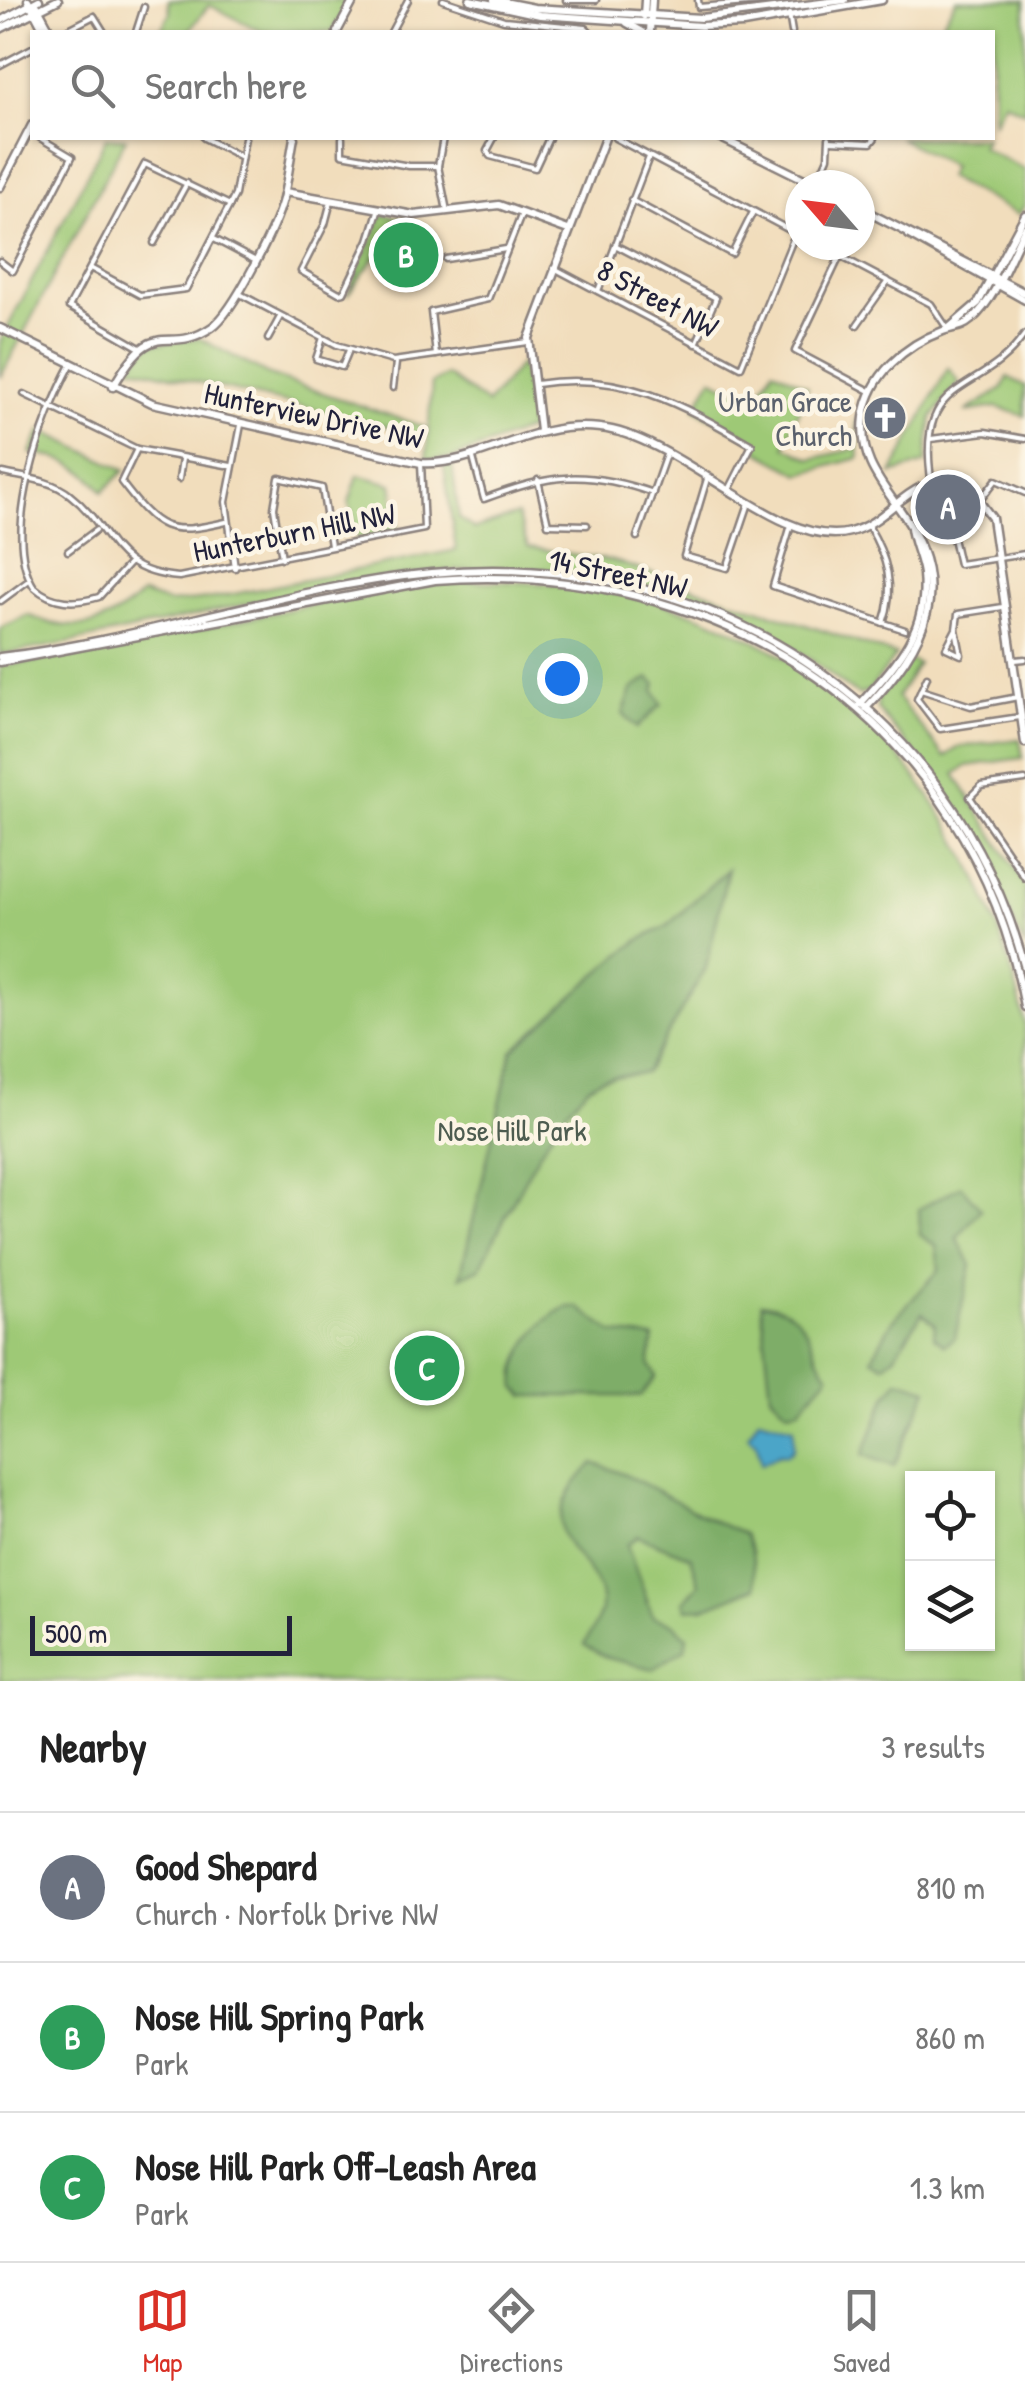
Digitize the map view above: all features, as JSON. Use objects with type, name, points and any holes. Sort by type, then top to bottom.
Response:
[{"type":"main road","points":[[0,21],[34,4],[58,0]]},
{"type":"main road","points":[[338,30],[354,0]]},
{"type":"main road","points":[[470,0],[523,13],[668,19],[789,13],[882,0]]},
{"type":"main road","points":[[494,0],[534,8],[627,13],[647,18]]},
{"type":"main road","points":[[627,13],[648,0]]},
{"type":"main road","points":[[647,30],[648,0]]},
{"type":"main road","points":[[648,0],[668,19]]},
{"type":"main road","points":[[789,13],[845,0]]},
{"type":"main road","points":[[0,29],[19,19],[34,4]]},
{"type":"main road","points":[[34,4],[38,20],[46,30]]},
{"type":"main road","points":[[34,4],[47,30]]},
{"type":"main road","points":[[596,18],[632,24],[643,30]]},
{"type":"main road","points":[[19,19],[38,20]]},
{"type":"main road","points":[[650,30],[668,19]]},
{"type":"main road","points":[[0,187],[3,173],[30,132]]},
{"type":"main road","points":[[114,387],[140,348],[160,338],[191,336],[210,329],[224,316],[285,192],[294,140]]},
{"type":"main road","points":[[540,431],[528,342],[605,140]]},
{"type":"main road","points":[[734,140],[789,170]]},
{"type":"main road","points":[[285,192],[424,215],[490,204],[568,230]]},
{"type":"main road","points":[[948,329],[969,322],[988,298],[1025,215]]},
{"type":"main road","points":[[875,216],[1025,296]]},
{"type":"main road","points":[[862,707],[874,699],[911,655],[928,610],[927,561],[911,527],[874,474],[865,449],[864,418],[872,392],[897,358],[971,311],[1025,228]]},
{"type":"main road","points":[[994,280],[1025,296]]},
{"type":"main road","points":[[988,298],[1005,289]]},
{"type":"main road","name":"Hunterview Drive NW","points":[[0,328],[152,404],[420,463],[442,463],[540,431],[598,428],[632,435],[667,450],[791,525],[824,534],[868,525],[913,491],[932,485]]},
{"type":"main road","points":[[932,485],[973,493],[992,518],[1025,743]]},
{"type":"main road","points":[[862,707],[908,647],[920,614],[923,578],[911,527]]},
{"type":"main road","name":"14 Street NW","points":[[0,659],[380,580],[514,570],[605,580],[684,600],[760,633],[854,696],[908,758],[957,825],[991,890],[1022,957],[1025,1007]]},
{"type":"main road","name":"14 Street NW","points":[[0,659],[179,630],[384,586],[515,577],[605,587],[702,614],[780,652],[892,731],[929,772],[963,822],[1004,902],[1025,968]]},
{"type":"main road","points":[[854,696],[864,696],[876,688]]},
{"type":"main road","points":[[874,699],[878,714],[892,731]]},
{"type":"street","points":[[392,30],[408,0]]},
{"type":"street","points":[[443,0],[504,20],[588,30]]},
{"type":"street","points":[[566,0],[596,0]]},
{"type":"street","points":[[698,0],[700,7],[716,8],[784,0]]},
{"type":"street","points":[[137,30],[144,7]]},
{"type":"street","points":[[789,13],[792,30]]},
{"type":"street","points":[[66,30],[94,16],[103,30]]},
{"type":"street","points":[[0,65],[30,49]]},
{"type":"street","points":[[0,261],[13,271],[72,157],[43,140]]},
{"type":"street","points":[[208,140],[242,158]]},
{"type":"street","points":[[90,268],[140,295],[186,289],[230,205],[245,140]]},
{"type":"street","points":[[342,140],[342,154],[409,166],[438,166]]},
{"type":"street","points":[[442,140],[438,166],[446,210]]},
{"type":"street","points":[[493,140],[487,151],[490,156],[535,168],[548,140]]},
{"type":"street","points":[[620,140],[785,228]]},
{"type":"street","points":[[823,170],[829,140],[873,140]]},
{"type":"street","points":[[598,291],[650,156]]},
{"type":"street","points":[[140,348],[70,310],[146,162],[230,205]]},
{"type":"street","points":[[154,244],[187,182]]},
{"type":"street","points":[[631,200],[732,254],[753,212]]},
{"type":"street","points":[[331,202],[301,271],[339,293],[344,292],[370,240],[378,210]]},
{"type":"street","points":[[437,356],[431,312],[488,299],[522,212]]},
{"type":"street","points":[[212,238],[254,260]]},
{"type":"street","points":[[615,245],[716,298],[696,344]]},
{"type":"street","points":[[446,259],[508,249]]},
{"type":"street","points":[[872,392],[795,351],[840,256],[935,306],[948,329]]},
{"type":"street","name":"8 Street NW","points":[[554,268],[741,367],[785,258]]},
{"type":"street","points":[[857,325],[888,281]]},
{"type":"street","points":[[237,292],[323,338],[396,362],[528,342]]},
{"type":"street","points":[[268,339],[280,315]]},
{"type":"street","points":[[932,485],[929,439],[938,411],[951,394],[1014,349],[1025,334]]},
{"type":"street","points":[[323,338],[316,359],[342,367],[350,349]]},
{"type":"street","points":[[1014,349],[1025,355]]},
{"type":"street","points":[[393,388],[396,362]]},
{"type":"street","points":[[13,518],[29,446],[71,365]]},
{"type":"street","points":[[533,385],[611,382],[670,398],[752,446],[730,488]]},
{"type":"street","points":[[24,394],[138,449],[231,466]]},
{"type":"street","points":[[235,568],[226,522],[231,466],[242,421]]},
{"type":"street","points":[[929,439],[985,432],[1025,439]]},
{"type":"street","points":[[138,449],[121,482],[153,521],[179,531],[226,522]]},
{"type":"street","points":[[637,537],[667,450]]},
{"type":"street","points":[[472,454],[484,499],[538,480],[582,475],[652,493]]},
{"type":"street","points":[[179,479],[182,458]]},
{"type":"street","name":"Hunterburn Hill NW","points":[[4,473],[67,492],[130,562],[179,577],[427,527],[420,463]]},
{"type":"street","points":[[708,475],[684,556],[726,568],[750,500]]},
{"type":"street","points":[[282,558],[274,508],[279,478],[322,488],[331,547]]},
{"type":"street","points":[[538,480],[548,524],[587,525]]},
{"type":"street","points":[[981,499],[996,480],[1025,494]]},
{"type":"street","points":[[791,525],[773,586],[906,630]]},
{"type":"street","points":[[868,525],[887,565],[890,584],[883,623]]},
{"type":"street","points":[[68,551],[97,528]]},
{"type":"street","points":[[954,538],[959,564],[1025,554]]},
{"type":"street","points":[[17,561],[28,581],[58,600],[82,602],[112,588],[130,562]]},
{"type":"street","points":[[1,601],[28,581]]},
{"type":"street","points":[[956,629],[961,639],[960,655],[946,648],[956,629],[958,614],[1007,606]]},
{"type":"street","points":[[1014,660],[1025,659]]},
{"type":"street","points":[[928,677],[917,699],[940,730],[1022,716]]},
{"type":"street","points":[[921,690],[971,706],[1020,697]]},
{"type":"street","points":[[1025,780],[981,786],[970,796],[1025,878]]},
{"type":"green space","points":[[168,0],[350,0],[333,30],[259,30],[209,5],[190,30],[161,30],[170,13]]},
{"type":"green space","points":[[956,0],[1025,0],[1025,112],[1004,102],[995,120],[995,30],[938,30]]},
{"type":"green space","points":[[105,140],[125,140],[0,378],[0,342]]},
{"type":"green space","points":[[903,140],[984,140],[981,147],[1025,170],[1025,204],[1019,215],[947,177],[952,166]]},
{"type":"green space","points":[[383,214],[414,220],[419,260],[380,251],[347,295]]},
{"type":"green space","points":[[199,338],[269,375],[425,427],[424,435],[129,366],[151,344]]},
{"type":"green space","points":[[521,363],[533,428],[453,458],[426,460],[432,383],[447,375],[487,404]]},
{"type":"green space","points":[[948,368],[959,382],[932,418],[926,463],[892,474]]},
{"type":"green space","points":[[773,369],[808,386],[785,446],[811,459],[855,449],[857,418],[859,458],[800,474],[758,451],[755,441],[695,409],[712,378],[755,401]]},
{"type":"green space","points":[[1008,377],[1025,386],[1025,416],[996,407],[965,412],[1002,389]]},
{"type":"green space","points":[[41,430],[125,470],[103,492],[72,465],[31,453]]},
{"type":"green space","points":[[452,465],[459,518],[474,529],[517,515],[528,547],[614,561],[896,655],[869,691],[859,695],[776,639],[688,599],[605,577],[519,569],[432,572],[345,584],[0,654],[0,628],[28,615],[60,625],[88,625],[115,614],[142,594],[169,603],[209,599],[456,550],[444,466]]},
{"type":"green space","points":[[358,475],[392,484],[399,531],[357,539],[349,502]]},
{"type":"green space","name":"Nose Hill Park","points":[[454,581],[519,582],[627,595],[705,618],[775,652],[838,696],[892,748],[937,808],[975,875],[1004,947],[1025,1024],[1025,1681],[0,1681],[0,666],[114,648],[340,599]]},
{"type":"green space","points":[[910,660],[918,664],[897,697],[945,757],[959,747],[1020,739],[1023,758],[967,766],[955,774],[1025,885],[1025,948],[971,830],[941,784],[877,709],[878,698]]},
{"type":"green space","points":[[649,678],[656,684],[654,691],[662,704],[637,728],[623,714],[632,689]]},
{"type":"green space","points":[[728,869],[706,968],[645,1073],[604,1078],[582,1093],[532,1166],[480,1268],[460,1277],[512,1051],[604,968],[639,940],[666,927]]},
{"type":"green space","points":[[961,1186],[981,1209],[957,1238],[971,1265],[955,1337],[945,1345],[934,1337],[935,1324],[922,1313],[895,1356],[883,1365],[872,1358],[891,1323],[939,1270],[936,1246],[920,1235],[919,1209]]},
{"type":"green space","points":[[761,1303],[778,1307],[799,1320],[829,1375],[799,1409],[787,1411],[771,1395]]},
{"type":"green space","points":[[568,1307],[578,1307],[613,1333],[654,1338],[649,1364],[656,1376],[641,1396],[525,1396],[516,1388],[518,1364],[530,1340],[547,1320]]},
{"type":"green space","points":[[899,1380],[928,1389],[894,1466],[863,1455],[887,1395]]},
{"type":"green space","points":[[593,1463],[632,1478],[744,1534],[752,1551],[756,1587],[704,1608],[687,1609],[684,1601],[699,1584],[691,1557],[638,1536],[627,1545],[653,1617],[674,1624],[687,1636],[685,1649],[653,1669],[608,1658],[584,1645],[600,1613],[599,1590],[562,1531],[561,1513],[571,1491]]},
{"type":"water","points":[[759,1418],[794,1427],[794,1448],[787,1455],[780,1454],[761,1464],[757,1443],[748,1435]]},
{"type":"place","name":"Nose Hill Spring Park","points":[[406,255]]},
{"type":"place","name":"Urban Grace Church","points":[[885,418]]},
{"type":"place","name":"Good Shepard","points":[[948,507]]},
{"type":"place","name":"Nose Hill Park Off-Leash Area","points":[[427,1368]]}]
